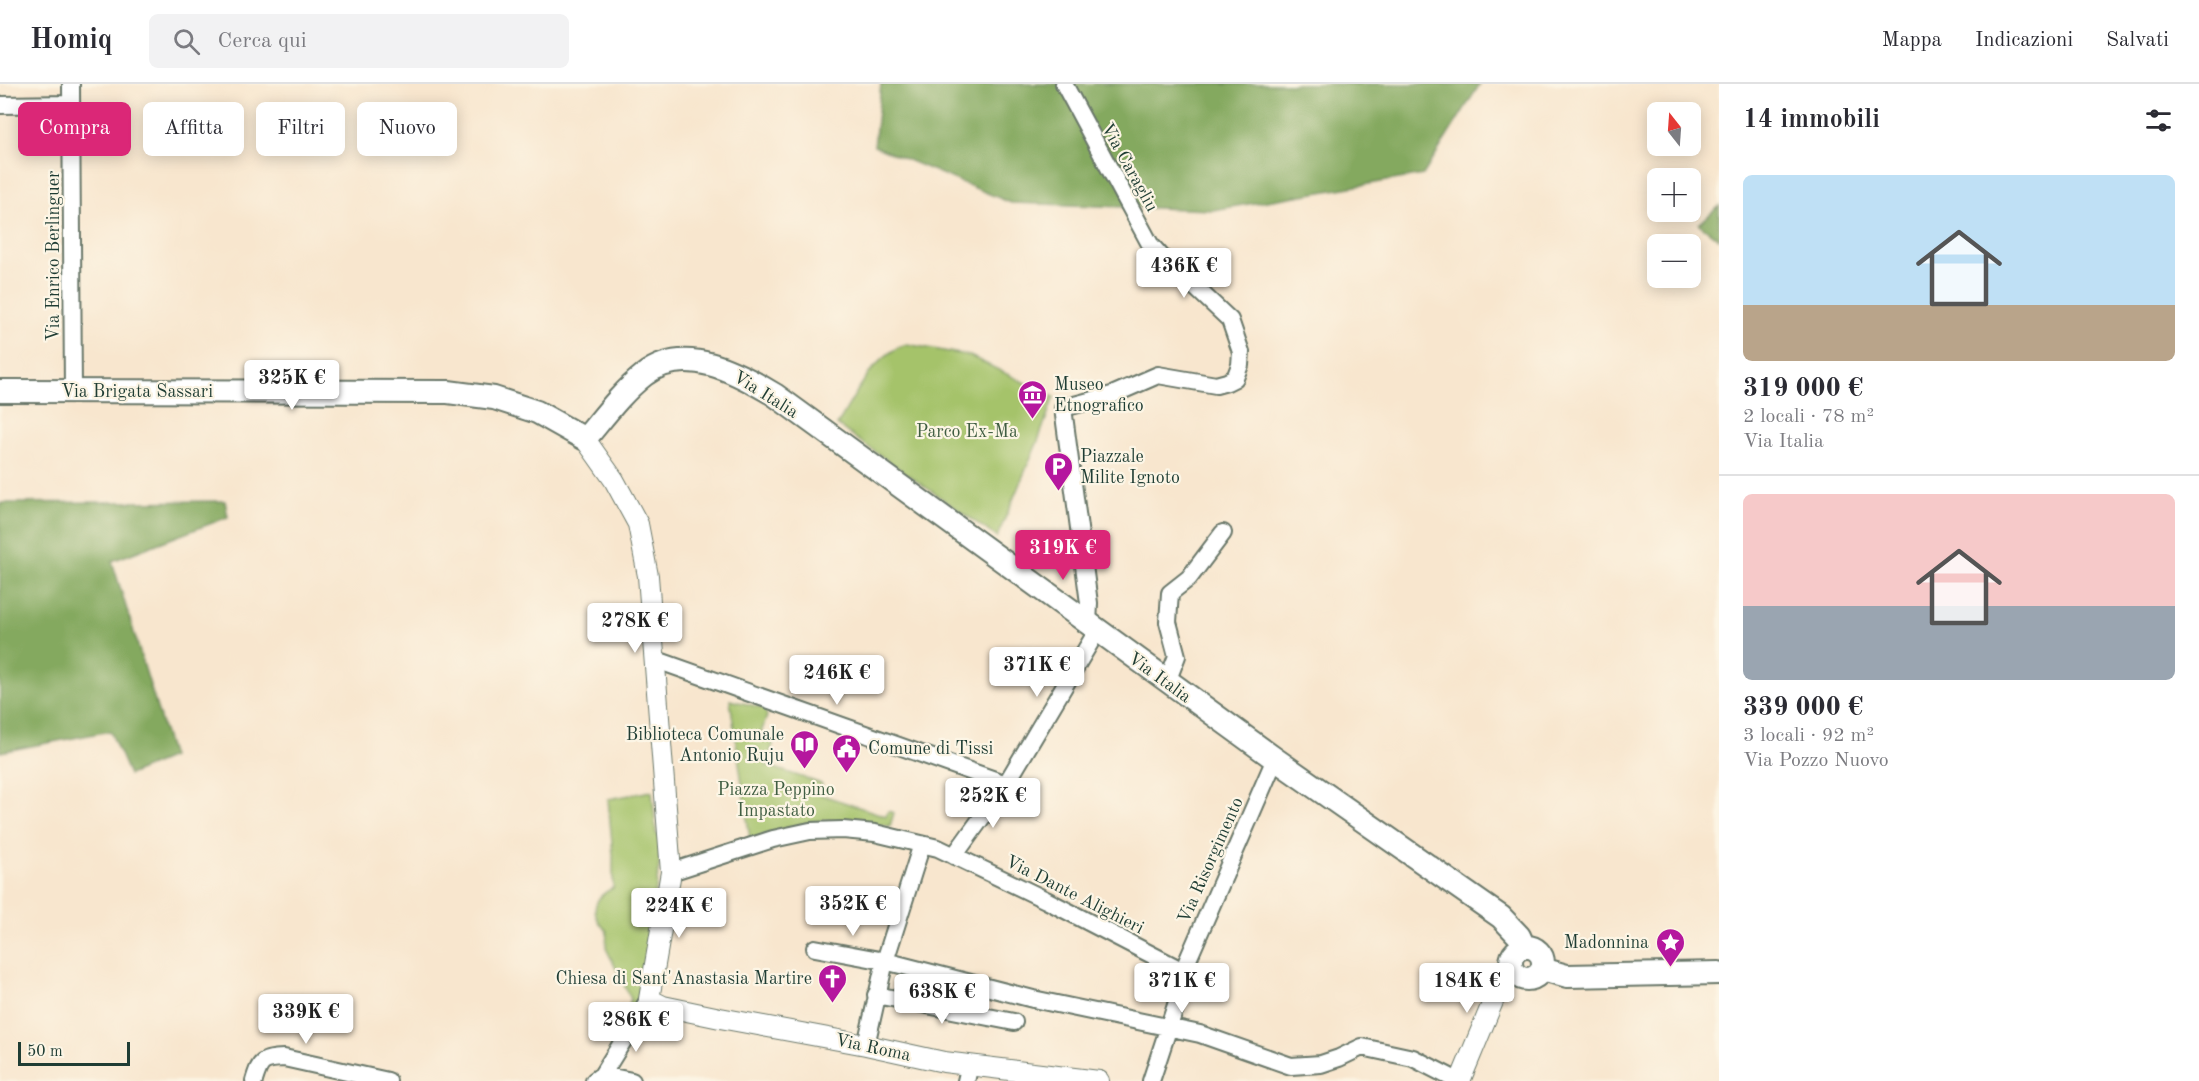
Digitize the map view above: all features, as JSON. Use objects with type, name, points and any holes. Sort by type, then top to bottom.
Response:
[{"type":"main road","name":"Via Italia","points":[[585,439],[630,387],[645,374],[663,364],[686,360],[713,365],[745,376],[775,395],[1167,682],[1501,917],[1519,936],[1524,947]]},
{"type":"main road","name":"Via Brigata Sassari","points":[[0,391],[448,392],[494,398],[537,412],[585,439]]},
{"type":"main road","points":[[1524,947],[1534,948],[1543,959],[1542,969],[1530,978],[1521,977],[1513,970],[1511,961],[1513,956],[1524,947]]},
{"type":"main road","points":[[1542,969],[1567,976],[1719,974]]},
{"type":"street","name":"Via Enrico Berlinguer","points":[[71,84],[71,102]]},
{"type":"street","name":"Via Caragliu","points":[[1064,84],[1150,244],[1166,262],[1230,320],[1241,352],[1240,365],[1235,378],[1227,382],[1216,385],[1158,375],[1112,395],[1063,408],[1092,627]]},
{"type":"street","points":[[0,105],[18,105]]},
{"type":"street","name":"Via Enrico Berlinguer","points":[[71,156],[73,392]]},
{"type":"street","name":"Via Brigata Sassari","points":[[585,439],[614,480],[638,524],[648,576],[671,872],[650,999]]},
{"type":"street","points":[[1167,682],[1177,656],[1168,622],[1170,593],[1190,578],[1223,533]]},
{"type":"street","points":[[954,856],[1006,784],[1092,627]]},
{"type":"street","points":[[654,659],[1006,784]]},
{"type":"street","name":"Via Risorgimento","points":[[1151,1081],[1178,999],[1182,971],[1275,759]]},
{"type":"street","name":"Via Dante Alighieri","points":[[671,872],[773,839],[810,831],[843,830],[875,833],[922,844],[954,856],[1046,900],[1182,971]]},
{"type":"street","points":[[866,1044],[885,961],[922,844]]},
{"type":"street","points":[[815,948],[885,961],[1033,999],[1200,1034],[1291,1066],[1321,1064],[1362,1047],[1413,1058],[1459,1081],[1499,987],[1513,970]]},
{"type":"street","points":[[876,995],[1014,1022]]},
{"type":"street","points":[[632,1081],[598,1078],[650,999]]},
{"type":"street","name":"Via Roma","points":[[650,999],[663,1006],[866,1044],[944,1062],[968,1073],[1099,1081]]},
{"type":"street","points":[[254,1081],[259,1065],[268,1059],[284,1058],[388,1081]]},
{"type":"green space","points":[[881,84],[1480,84],[1423,175],[1213,210],[1011,203],[874,146]]},
{"type":"green space","points":[[1719,206],[1719,239],[1699,224]]},
{"type":"green space","name":"Parco Ex-Ma","points":[[907,344],[970,356],[1054,397],[997,537],[837,425],[875,367],[895,349]]},
{"type":"green space","points":[[225,501],[228,517],[112,561],[172,757],[129,775],[110,731],[0,752],[0,503]]},
{"type":"green space","name":"Piazza Peppino Impastato","points":[[730,700],[764,708],[767,716],[761,733],[775,738],[766,765],[822,784],[819,794],[886,816],[888,811],[894,813],[890,826],[825,820],[797,825],[750,839]]},
{"type":"green space","points":[[652,791],[656,833],[662,841],[643,994],[634,1014],[628,1007],[631,999],[606,948],[607,931],[597,919],[595,907],[601,897],[613,888],[613,855],[608,799]]},
{"type":"place","name":"Museo Etnografico","points":[[1033,420]]},
{"type":"place","name":"Piazzale Milite Ignoto","points":[[1059,492]]},
{"type":"place","name":"Biblioteca Comunale Antonio Ruju","points":[[805,770]]},
{"type":"place","name":"Comune di Tissi","points":[[847,774]]},
{"type":"place","name":"Madonnina","points":[[1670,968]]},
{"type":"place","name":"Chiesa di Sant'Anastasia Martire","points":[[833,1004]]}]
